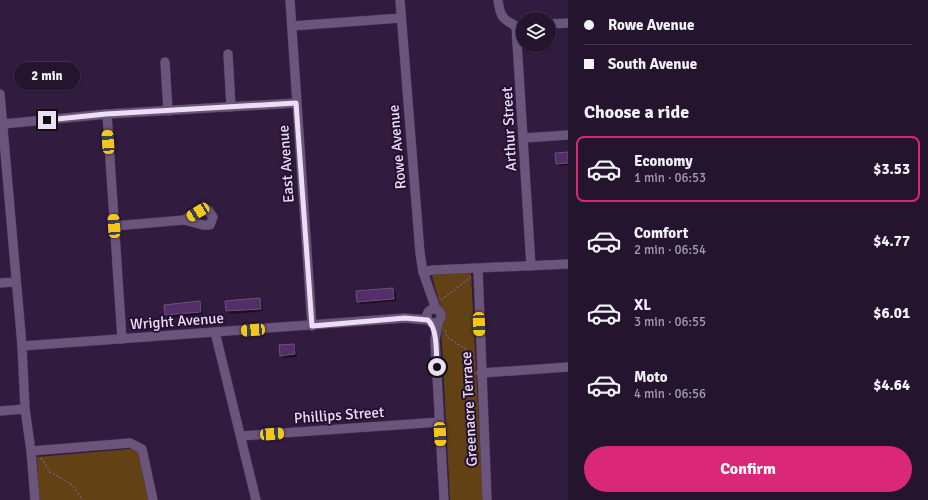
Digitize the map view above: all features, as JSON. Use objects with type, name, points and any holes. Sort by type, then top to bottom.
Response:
[{"type":"street","name":"East Avenue","points":[[290,0],[312,326]]},
{"type":"street","name":"Rowe Avenue","points":[[400,0],[400,18],[420,253],[433,316],[444,500]]},
{"type":"street","name":"Arthur Street","points":[[498,0],[499,13],[506,21],[516,25]]},
{"type":"street","points":[[292,26],[400,18]]},
{"type":"street","points":[[556,24],[568,23]]},
{"type":"street","name":"Arthur Street","points":[[521,52],[531,266]]},
{"type":"street","points":[[228,54],[231,107]]},
{"type":"street","points":[[165,62],[168,111]]},
{"type":"street","points":[[0,94],[15,282],[22,346],[26,410],[35,500]]},
{"type":"street","points":[[3,124],[106,114],[296,103]]},
{"type":"street","points":[[106,114],[122,339]]},
{"type":"street","points":[[524,138],[568,135]]},
{"type":"street","points":[[114,226],[184,220]]},
{"type":"street","points":[[423,272],[433,270],[568,264]]},
{"type":"street","name":"Greenacre Terrace","points":[[478,268],[487,500]]},
{"type":"street","points":[[0,283],[15,282]]},
{"type":"street","name":"Wright Avenue","points":[[22,346],[433,316]]},
{"type":"street","points":[[215,332],[256,500]]},
{"type":"street","points":[[481,373],[568,367]]},
{"type":"street","points":[[0,411],[26,410]]},
{"type":"street","name":"Phillips Street","points":[[241,436],[440,422]]},
{"type":"street","points":[[31,451],[130,444],[142,449],[153,500]]},
{"type":"path","points":[[471,277],[442,300],[433,316],[444,328],[447,337],[472,355],[475,355]]},
{"type":"path","points":[[39,463],[39,454],[50,472],[71,484],[83,500]]},
{"type":"shaded area","points":[[470,272],[483,500],[450,500],[441,325],[445,312],[440,305],[432,276],[434,273]]},
{"type":"shaded area","points":[[130,449],[137,450],[143,464],[151,500],[39,500],[37,457]]},
{"type":"building","points":[[568,152],[568,163],[556,164],[555,153]]},
{"type":"building","points":[[393,288],[394,299],[357,302],[356,291]]},
{"type":"building","points":[[260,298],[261,309],[226,311],[225,301]]},
{"type":"building","points":[[200,301],[201,312],[165,315],[164,305]]},
{"type":"building","points":[[294,344],[295,354],[280,356],[279,345]]},
{"type":"route","points":[[47,120],[106,114],[296,103],[312,326],[405,318],[428,320],[430,322],[435,340],[437,367]]}]
